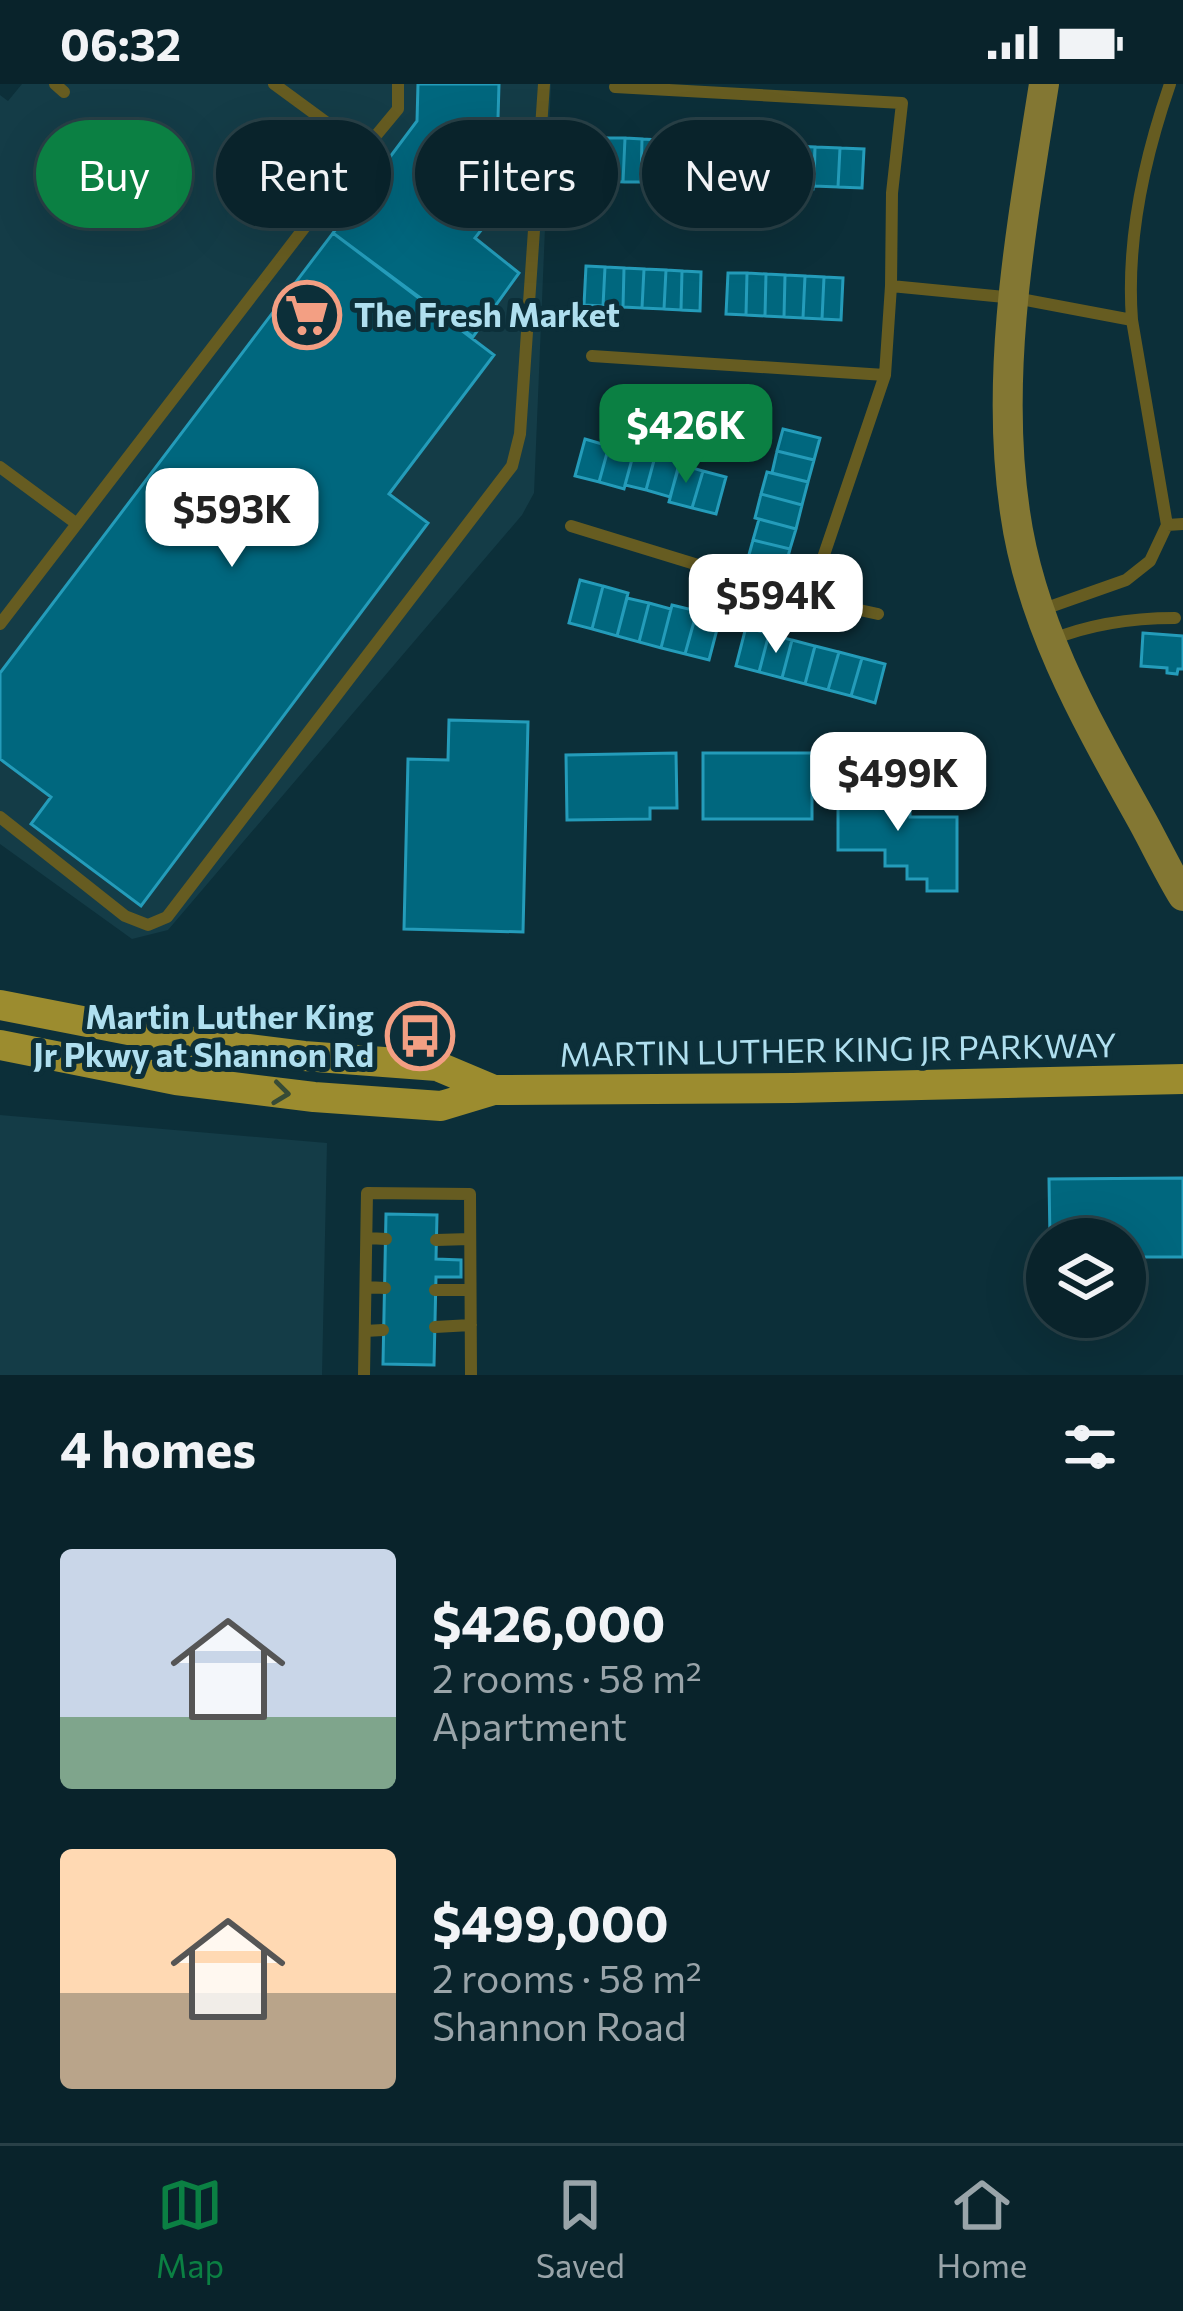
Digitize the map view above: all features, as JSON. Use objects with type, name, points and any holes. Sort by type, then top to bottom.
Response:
[{"type":"main road","name":"MARTIN LUTHER KING JR PARKWAY","points":[[0,1005],[185,1041],[437,1066],[494,1090]]},
{"type":"main road","name":"MARTIN LUTHER KING JR PARKWAY","points":[[0,1045],[176,1080],[441,1106],[494,1090],[1183,1079]]},
{"type":"street","points":[[1044,84],[1015,298],[1007,417],[1015,514],[1050,640],[1087,720],[1183,896]]},
{"type":"lane","points":[[274,84],[323,120]]},
{"type":"lane","points":[[389,120],[398,109],[398,84]]},
{"type":"lane","points":[[0,817],[125,916],[148,925],[166,917],[512,466],[520,434],[544,84]]},
{"type":"lane","points":[[1039,611],[1126,580],[1150,560],[1168,526],[1130,288],[1148,149],[1170,84]]},
{"type":"lane","points":[[615,87],[902,103],[892,193],[885,375],[809,598]]},
{"type":"lane","points":[[0,624],[304,228]]},
{"type":"lane","points":[[891,286],[1015,298],[1132,320]]},
{"type":"lane","points":[[592,356],[885,375]]},
{"type":"lane","points":[[0,466],[77,524]]},
{"type":"lane","points":[[1168,526],[1183,524]]},
{"type":"lane","points":[[571,526],[809,598],[878,614]]},
{"type":"lane","points":[[1050,640],[1076,630],[1142,618],[1175,618]]},
{"type":"lane","points":[[364,1375],[367,1193],[470,1194],[471,1375]]},
{"type":"lane","points":[[367,1238],[386,1239]]},
{"type":"lane","points":[[436,1240],[470,1239]]},
{"type":"lane","points":[[366,1287],[385,1288]]},
{"type":"lane","points":[[435,1290],[470,1290]]},
{"type":"lane","points":[[435,1327],[471,1325]]},
{"type":"lane","points":[[365,1331],[383,1330]]},
{"type":"shaded area","points":[[22,84],[551,84],[550,120],[415,120],[415,228],[545,228],[534,493],[522,515],[168,930],[132,939],[0,844],[0,95],[8,101]]},
{"type":"shaded area","points":[[0,1115],[327,1143],[322,1375],[0,1375]]},
{"type":"building","points":[[418,84],[499,84],[498,120],[417,120]]},
{"type":"building","points":[[415,124],[415,228],[483,228],[475,238],[519,273],[473,337],[333,233],[337,228],[391,228],[391,156]]},
{"type":"building","points":[[618,138],[625,138],[623,182],[618,182]]},
{"type":"building","points":[[625,138],[642,139],[641,182],[623,182]]},
{"type":"building","points":[[815,147],[840,148],[838,187],[814,186]]},
{"type":"building","points":[[840,148],[864,149],[862,188],[838,187]]},
{"type":"building","points":[[333,233],[494,355],[389,494],[428,523],[141,906],[31,824],[51,797],[0,759],[0,673]]},
{"type":"building","points":[[586,266],[605,267],[603,306],[584,305]]},
{"type":"building","points":[[605,267],[624,268],[623,307],[603,306]]},
{"type":"building","points":[[624,268],[644,269],[642,308],[623,307]]},
{"type":"building","points":[[644,269],[666,270],[664,309],[642,308]]},
{"type":"building","points":[[666,270],[682,271],[681,310],[664,309]]},
{"type":"building","points":[[682,271],[701,272],[700,311],[681,310]]},
{"type":"building","points":[[728,273],[747,273],[746,315],[726,314]]},
{"type":"building","points":[[747,273],[766,274],[765,316],[746,315]]},
{"type":"building","points":[[766,274],[785,275],[784,317],[765,316]]},
{"type":"building","points":[[785,275],[805,276],[803,318],[784,317]]},
{"type":"building","points":[[805,276],[824,277],[822,319],[803,318]]},
{"type":"building","points":[[824,277],[843,278],[841,320],[822,319]]},
{"type":"building","points":[[783,429],[820,438],[814,460],[777,451]]},
{"type":"building","points":[[585,439],[609,446],[599,482],[575,476]]},
{"type":"building","points":[[609,446],[634,452],[624,489],[599,482]]},
{"type":"building","points":[[635,448],[656,453],[646,490],[625,485]]},
{"type":"building","points":[[777,451],[814,460],[808,482],[772,473]]},
{"type":"building","points":[[656,453],[681,460],[670,497],[646,490]]},
{"type":"building","points":[[679,464],[703,471],[692,508],[669,502]]},
{"type":"building","points":[[703,471],[726,477],[716,514],[692,508]]},
{"type":"building","points":[[767,472],[808,482],[802,505],[761,494]]},
{"type":"building","points":[[761,494],[802,505],[796,529],[755,518]]},
{"type":"building","points":[[759,519],[796,529],[790,549],[753,540]]},
{"type":"building","points":[[753,540],[790,549],[784,572],[747,562]]},
{"type":"building","points":[[580,580],[603,586],[592,629],[569,623]]},
{"type":"building","points":[[603,586],[628,593],[617,636],[592,629]]},
{"type":"building","points":[[627,598],[649,603],[639,642],[617,636]]},
{"type":"building","points":[[649,603],[671,609],[661,648],[639,642]]},
{"type":"building","points":[[672,605],[697,611],[685,654],[661,648]]},
{"type":"building","points":[[697,611],[720,618],[709,660],[685,654]]},
{"type":"building","points":[[746,627],[769,634],[759,672],[736,666]]},
{"type":"building","points":[[1143,633],[1183,636],[1183,669],[1177,674],[1167,673],[1167,668],[1141,666]]},
{"type":"building","points":[[769,634],[792,640],[782,678],[759,672]]},
{"type":"building","points":[[792,640],[815,646],[805,684],[782,678]]},
{"type":"building","points":[[815,646],[839,652],[828,690],[805,684]]},
{"type":"building","points":[[839,652],[862,658],[851,696],[828,690]]},
{"type":"building","points":[[862,658],[885,664],[875,703],[851,696]]},
{"type":"building","points":[[449,720],[528,722],[523,932],[404,929],[408,759],[448,760]]},
{"type":"building","points":[[676,753],[677,808],[650,808],[650,819],[567,820],[566,755]]},
{"type":"building","points":[[703,753],[812,753],[812,819],[703,819]]},
{"type":"building","points":[[838,778],[866,778],[866,788],[887,788],[887,801],[910,801],[910,817],[957,817],[957,891],[927,891],[927,879],[907,879],[907,866],[885,866],[885,850],[838,850]]},
{"type":"building","points":[[1183,1178],[1183,1257],[1146,1257],[1146,1218],[1050,1218],[1049,1179]]},
{"type":"building","points":[[386,1214],[437,1215],[436,1259],[461,1260],[461,1277],[436,1277],[434,1365],[383,1364]]},
{"type":"place","name":"The Fresh Market","points":[[307,315]]},
{"type":"place","name":"Martin Luther King Jr Pkwy at Shannon Rd","points":[[420,1036]]}]
